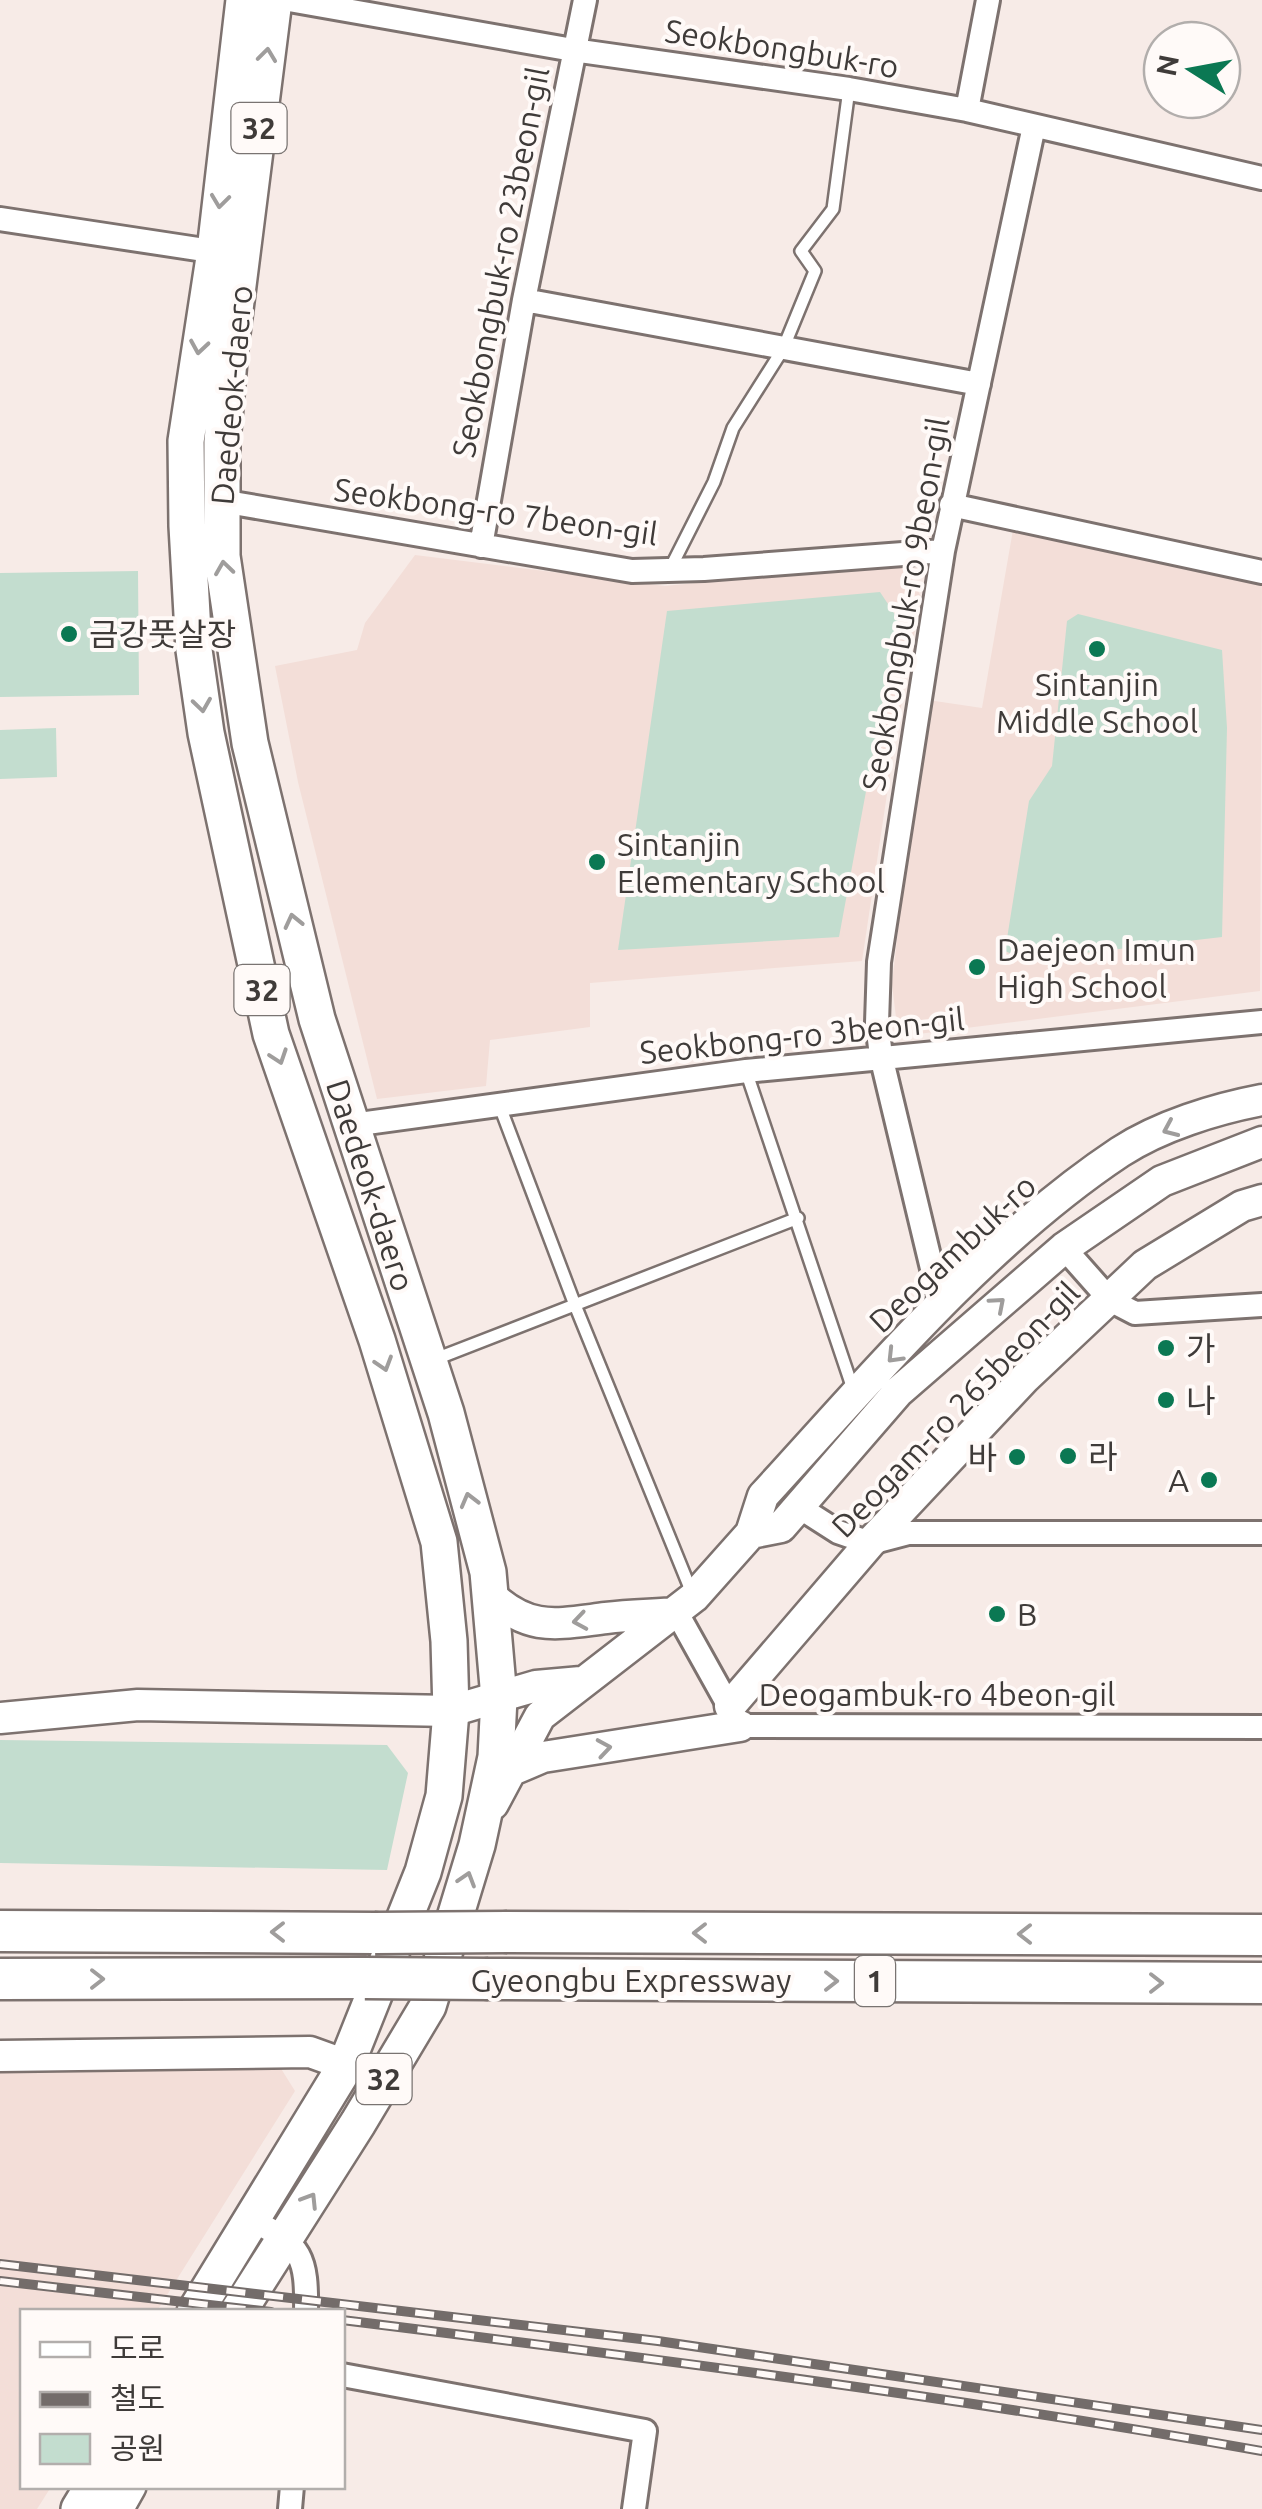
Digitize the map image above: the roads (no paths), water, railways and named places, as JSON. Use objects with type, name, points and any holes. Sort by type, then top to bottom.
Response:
[{"type":"highway","name":"Gyeongbu Expressway","points":[[0,1931],[1262,1935]]},
{"type":"highway","name":"Gyeongbu Expressway","points":[[0,1979],[1262,1983]]},
{"type":"main road","name":"Daedeok-daero","points":[[240,2309],[428,2006],[482,1824],[496,1756],[499,1698],[490,1594],[478,1536],[429,1361],[317,1019],[250,742],[222,556],[221,502],[230,349],[229,254],[244,0]]},
{"type":"main road","name":"Daedeok-daero","points":[[197,2309],[346,2065],[423,1872],[444,1796],[451,1711],[439,1542],[377,1340],[271,1034],[206,733],[194,650],[186,526],[186,441],[229,254],[274,0]]},
{"type":"street","name":"Seokbongbuk-ro","points":[[289,0],[573,50],[967,110],[1262,178]]},
{"type":"street","name":"Seokbongbuk-ro 23beon-gil","points":[[481,546],[524,300],[585,0]]},
{"type":"street","points":[[967,110],[988,0]]},
{"type":"street","name":"Seokbongbuk-ro 9beon-gil","points":[[941,1306],[880,1056],[879,962],[950,505],[1034,126]]},
{"type":"street","points":[[0,219],[229,254]]},
{"type":"street","name":"Seokbongbuk-ro 9beon-gil","points":[[524,300],[979,384]]},
{"type":"street","name":"Seokbong-ro 7beon-gil","points":[[221,502],[632,571],[943,552]]},
{"type":"street","points":[[950,505],[1262,572]]},
{"type":"street","name":"Seokbong-ro 3beon-gil","points":[[352,1125],[746,1071],[1262,1022]]},
{"type":"street","name":"Deogambuk-ro","points":[[0,1718],[138,1704],[451,1711],[536,1686],[581,1682],[686,1605],[751,1533],[763,1496],[941,1306],[1036,1218],[1122,1151],[1212,1110],[1262,1100]]},
{"type":"street","name":"Deogambuk-ro","points":[[751,1533],[781,1527],[898,1392],[1064,1248],[1162,1181],[1262,1142]]},
{"type":"street","name":"Deogam-ro 265beon-gil","points":[[735,1716],[870,1543],[1025,1378],[1144,1265],[1242,1206],[1262,1200]]},
{"type":"street","points":[[1064,1248],[1110,1300],[1135,1312],[1262,1305]]},
{"type":"street","points":[[799,1507],[838,1532],[870,1543],[908,1533],[1262,1533]]},
{"type":"street","points":[[490,1594],[510,1614],[535,1623],[562,1624],[686,1605]]},
{"type":"street","name":"Deogambuk-ro 4beon-gil","points":[[686,1605],[735,1716],[1262,1727]]},
{"type":"street","points":[[482,1824],[540,1716],[581,1682]]},
{"type":"street","points":[[510,1771],[544,1757],[735,1716]]},
{"type":"street","points":[[0,2056],[310,2052],[346,2065]]},
{"type":"street","points":[[253,2221],[287,2237],[306,2274],[306,2309]]},
{"type":"street","points":[[345,2376],[645,2431],[634,2509]]},
{"type":"lane","points":[[670,570],[714,482],[733,428],[783,349],[815,271],[801,251],[833,208],[849,89]]},
{"type":"lane","points":[[746,1071],[856,1396]]},
{"type":"lane","points":[[499,1104],[686,1605]]},
{"type":"lane","points":[[429,1361],[798,1218]]},
{"type":"railway","points":[[0,2264],[658,2341],[1262,2430]]},
{"type":"railway","points":[[0,2281],[245,2309]]},
{"type":"railway","points":[[345,2320],[918,2396],[1262,2451]]},
{"type":"place","name":"금강풋살장","points":[[69,634]]},
{"type":"place","name":"Sintanjin Middle School","points":[[1097,649]]},
{"type":"place","name":"Sintanjin Elementary School","points":[[597,862]]},
{"type":"place","name":"Daejeon Imun High School","points":[[977,967]]},
{"type":"place","name":"가","points":[[1166,1348]]},
{"type":"place","name":"나","points":[[1166,1400]]},
{"type":"place","name":"라","points":[[1068,1456]]},
{"type":"place","name":"바","points":[[1017,1457]]},
{"type":"place","name":"A","points":[[1209,1480]]},
{"type":"place","name":"B","points":[[997,1614]]}]
